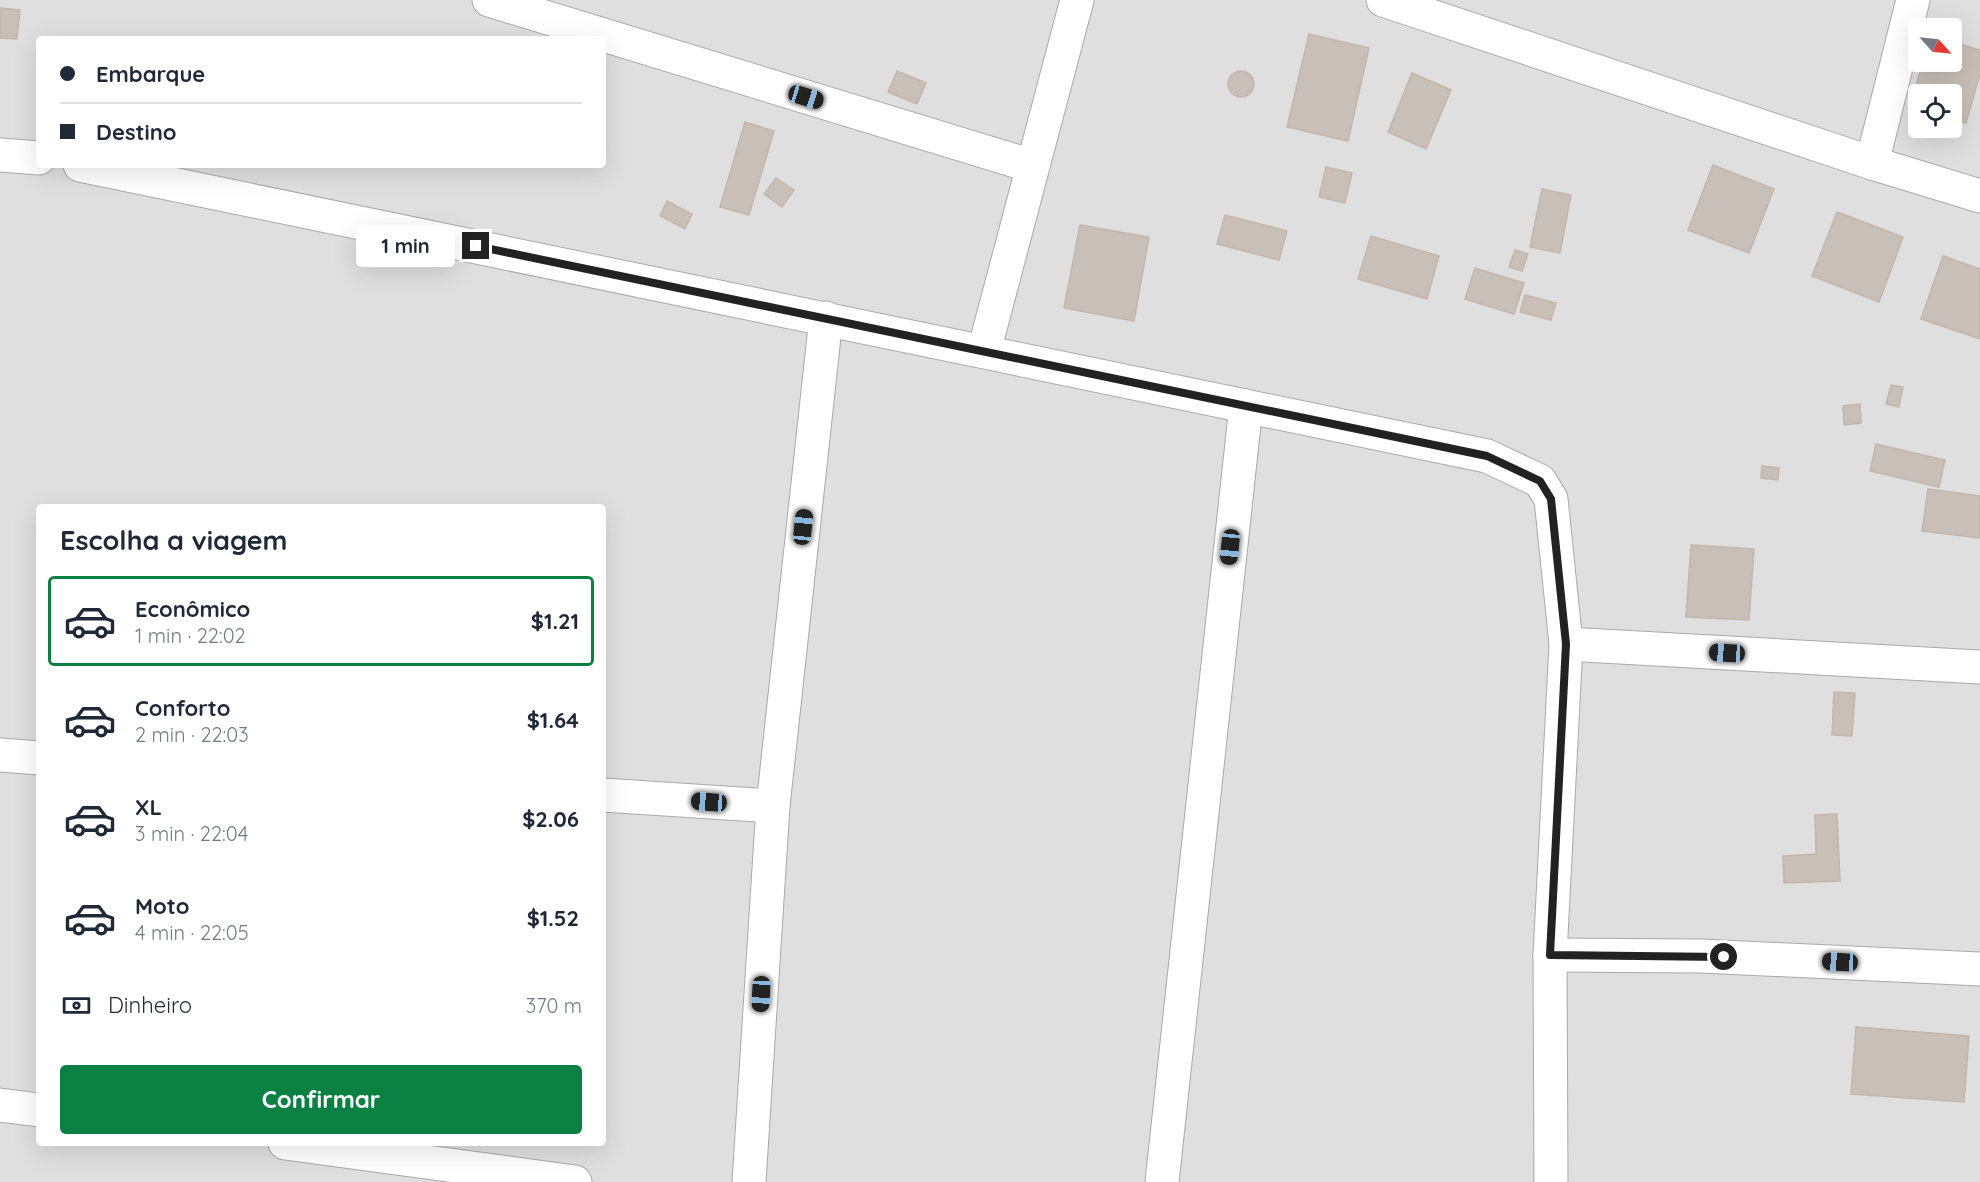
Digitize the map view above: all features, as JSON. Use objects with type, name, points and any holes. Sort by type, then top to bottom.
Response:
[{"type":"street","points":[[489,0],[1032,166]]},
{"type":"street","points":[[984,351],[1077,0]]},
{"type":"street","points":[[1383,0],[1872,163],[1980,196]]},
{"type":"street","points":[[1872,163],[1913,0]]},
{"type":"street","points":[[0,155],[36,158]]},
{"type":"street","points":[[95,168],[1487,456],[1540,481],[1551,499],[1566,644],[1550,955],[1551,1182]]},
{"type":"street","points":[[749,1182],[773,806],[826,318]]},
{"type":"street","points":[[1162,1182],[1246,406]]},
{"type":"street","points":[[1566,644],[1980,667]]},
{"type":"street","points":[[0,755],[36,758]]},
{"type":"street","points":[[606,795],[773,806]]},
{"type":"street","points":[[1550,955],[1701,956],[1980,969]]},
{"type":"street","points":[[0,1105],[36,1110]]},
{"type":"street","points":[[307,1146],[574,1182]]},
{"type":"shaded area","points":[[0,0],[1980,0],[1980,1182],[0,1182]]},
{"type":"building","points":[[0,8],[20,10],[17,39],[0,38]]},
{"type":"building","points":[[1309,34],[1369,48],[1348,141],[1287,127]]},
{"type":"building","points":[[1962,45],[1980,50],[1980,74],[1966,123],[1962,122],[1962,84],[1917,84],[1920,72],[1962,72]]},
{"type":"building","points":[[897,71],[926,83],[917,104],[888,92]]},
{"type":"building","points":[[1241,71],[1250,75],[1254,84],[1250,93],[1241,97],[1232,93],[1228,84],[1232,75]]},
{"type":"building","points":[[1412,73],[1451,90],[1426,149],[1388,132]]},
{"type":"building","points":[[745,122],[774,131],[749,215],[720,207]]},
{"type":"building","points":[[1713,165],[1774,189],[1749,253],[1688,230]]},
{"type":"building","points":[[1326,167],[1352,173],[1345,203],[1319,197]]},
{"type":"building","points":[[776,178],[794,190],[782,207],[764,194]]},
{"type":"building","points":[[1542,189],[1571,195],[1560,253],[1530,247]]},
{"type":"building","points":[[667,201],[692,214],[685,229],[660,216]]},
{"type":"building","points":[[1837,212],[1903,237],[1879,302],[1812,276]]},
{"type":"building","points":[[1225,215],[1287,231],[1279,260],[1217,244]]},
{"type":"building","points":[[1080,225],[1149,237],[1134,321],[1064,308]]},
{"type":"building","points":[[1371,236],[1439,256],[1427,299],[1358,279]]},
{"type":"building","points":[[1515,250],[1528,254],[1522,271],[1509,267]]},
{"type":"building","points":[[1943,256],[1980,269],[1980,339],[1921,319]]},
{"type":"building","points":[[1475,268],[1524,283],[1514,314],[1465,299]]},
{"type":"building","points":[[1525,295],[1556,303],[1551,320],[1520,312]]},
{"type":"building","points":[[1891,385],[1903,387],[1899,407],[1886,404]]},
{"type":"building","points":[[1860,404],[1861,423],[1844,425],[1843,406]]},
{"type":"building","points":[[1876,444],[1945,460],[1939,487],[1870,471]]},
{"type":"building","points":[[1762,466],[1779,468],[1778,480],[1761,478]]},
{"type":"building","points":[[1928,489],[1980,496],[1980,538],[1922,531]]},
{"type":"building","points":[[1691,545],[1754,549],[1749,620],[1686,617]]},
{"type":"building","points":[[1834,692],[1855,693],[1852,736],[1832,735]]},
{"type":"building","points":[[1837,814],[1840,881],[1784,883],[1783,856],[1816,854],[1815,815]]},
{"type":"building","points":[[1856,1027],[1969,1036],[1964,1102],[1851,1094]]},
{"type":"route","points":[[476,246],[1487,456],[1540,481],[1551,499],[1555,524],[1566,644],[1550,955],[1724,957]]}]
